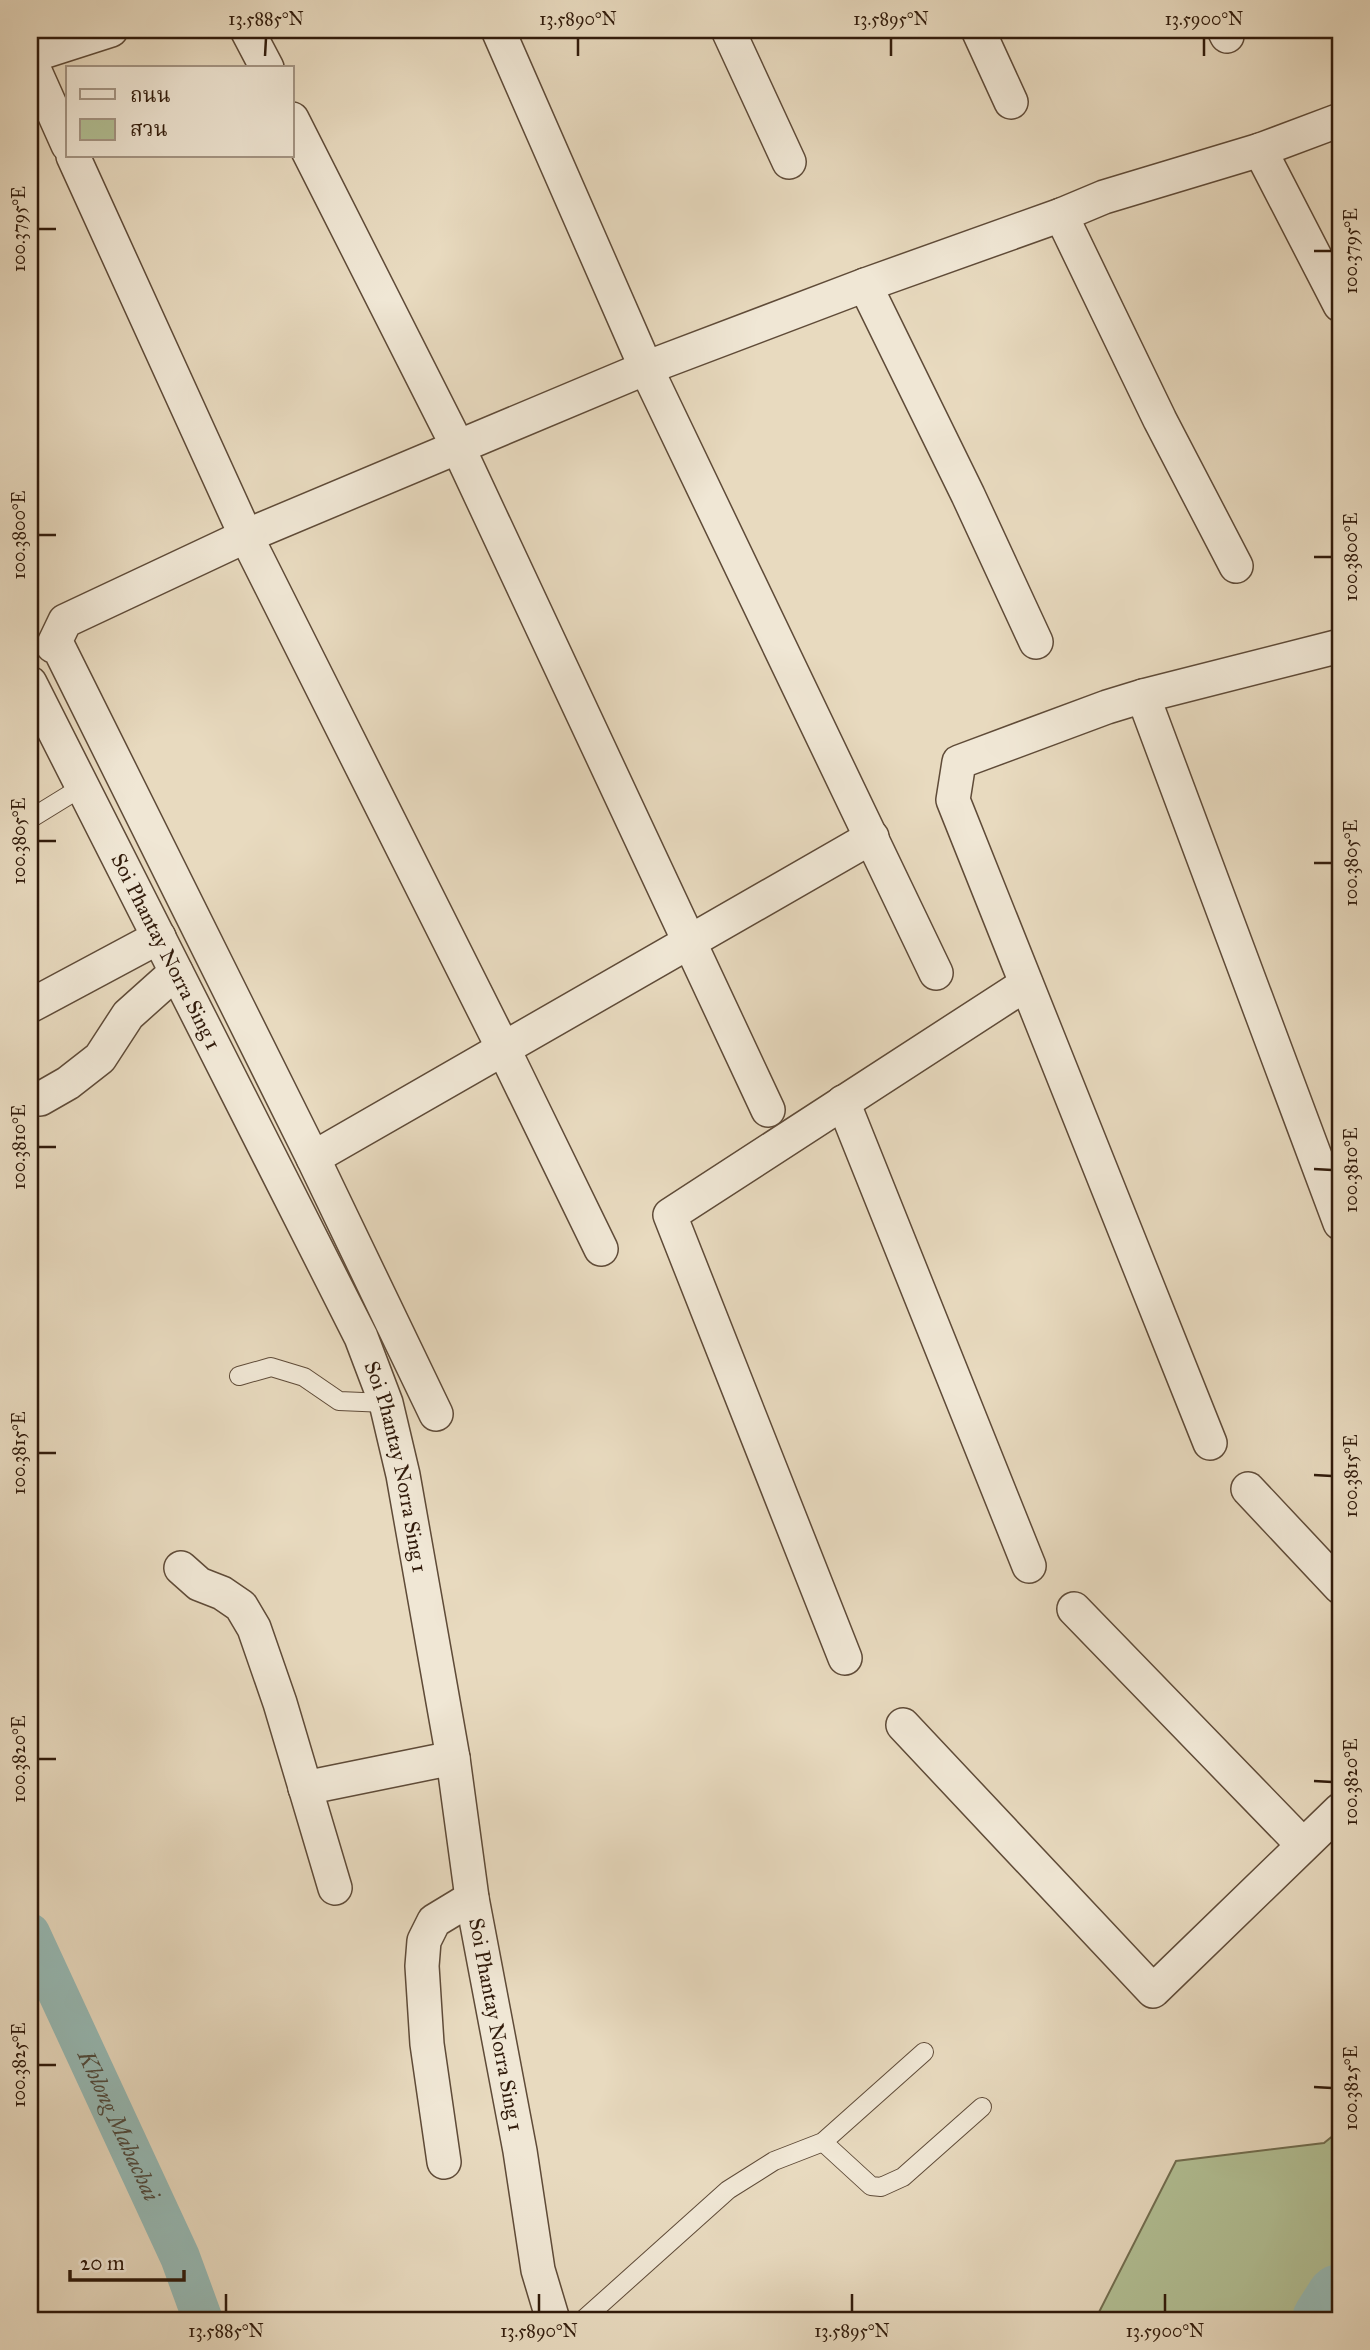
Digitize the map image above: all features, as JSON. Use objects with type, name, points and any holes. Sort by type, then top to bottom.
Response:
[{"type":"street","points":[[66,140],[30,58],[111,30]]},
{"type":"street","points":[[247,30],[266,66]]},
{"type":"street","points":[[498,30],[646,368],[936,973]]},
{"type":"street","points":[[728,30],[789,162]]},
{"type":"street","points":[[978,30],[1011,102]]},
{"type":"street","points":[[436,1414],[313,1158],[57,644],[53,646],[65,621],[246,536],[646,368],[1104,197],[1260,150],[1340,120]]},
{"type":"street","points":[[294,123],[457,446],[768,1110]]},
{"type":"street","points":[[1260,150],[1340,304]]},
{"type":"street","points":[[74,158],[246,536],[601,1249]]},
{"type":"street","points":[[1061,215],[1160,420],[1236,566]]},
{"type":"street","points":[[864,285],[968,495],[1036,642]]},
{"type":"street","points":[[1210,1443],[953,800],[959,762],[1143,696],[1340,646]]},
{"type":"street","name":"Soi Phantay Norra Sing 1","points":[[30,683],[361,1338],[386,1403],[403,1475],[453,1758],[472,1898],[520,2151],[538,2270],[553,2320]]},
{"type":"street","points":[[1143,696],[1340,1223]]},
{"type":"street","points":[[313,1158],[872,837]]},
{"type":"street","points":[[30,1006],[159,937]]},
{"type":"street","points":[[40,1099],[68,1083],[100,1058],[128,1015],[176,972]]},
{"type":"street","points":[[845,1658],[670,1215],[1026,984]]},
{"type":"street","points":[[843,1102],[1029,1566]]},
{"type":"street","points":[[1248,1489],[1340,1587]]},
{"type":"street","points":[[181,1568],[199,1584],[222,1593],[241,1606],[254,1628],[280,1703],[335,1888]]},
{"type":"street","points":[[1074,1609],[1303,1845]]},
{"type":"street","points":[[903,1725],[1153,1992],[1340,1810]]},
{"type":"street","points":[[305,1788],[453,1758]]},
{"type":"street","points":[[444,2162],[427,2044],[422,1966],[424,1941],[434,1921],[472,1898]]},
{"type":"lane","points":[[30,819],[82,787]]},
{"type":"lane","points":[[239,1376],[271,1367],[304,1377],[339,1401],[386,1403]]},
{"type":"lane","points":[[583,2320],[728,2190],[774,2161],[823,2142],[924,2052]]},
{"type":"lane","points":[[823,2142],[871,2186],[881,2187],[903,2177],[982,2107]]},
{"type":"green space","points":[[1340,2130],[1340,2320],[1095,2320],[1176,2161],[1324,2143]]},
{"type":"waterway","name":"Khlong Mahachai","points":[[30,1933],[180,2257],[203,2320]]},
{"type":"waterway","points":[[1326,2320],[1340,2298]]}]
